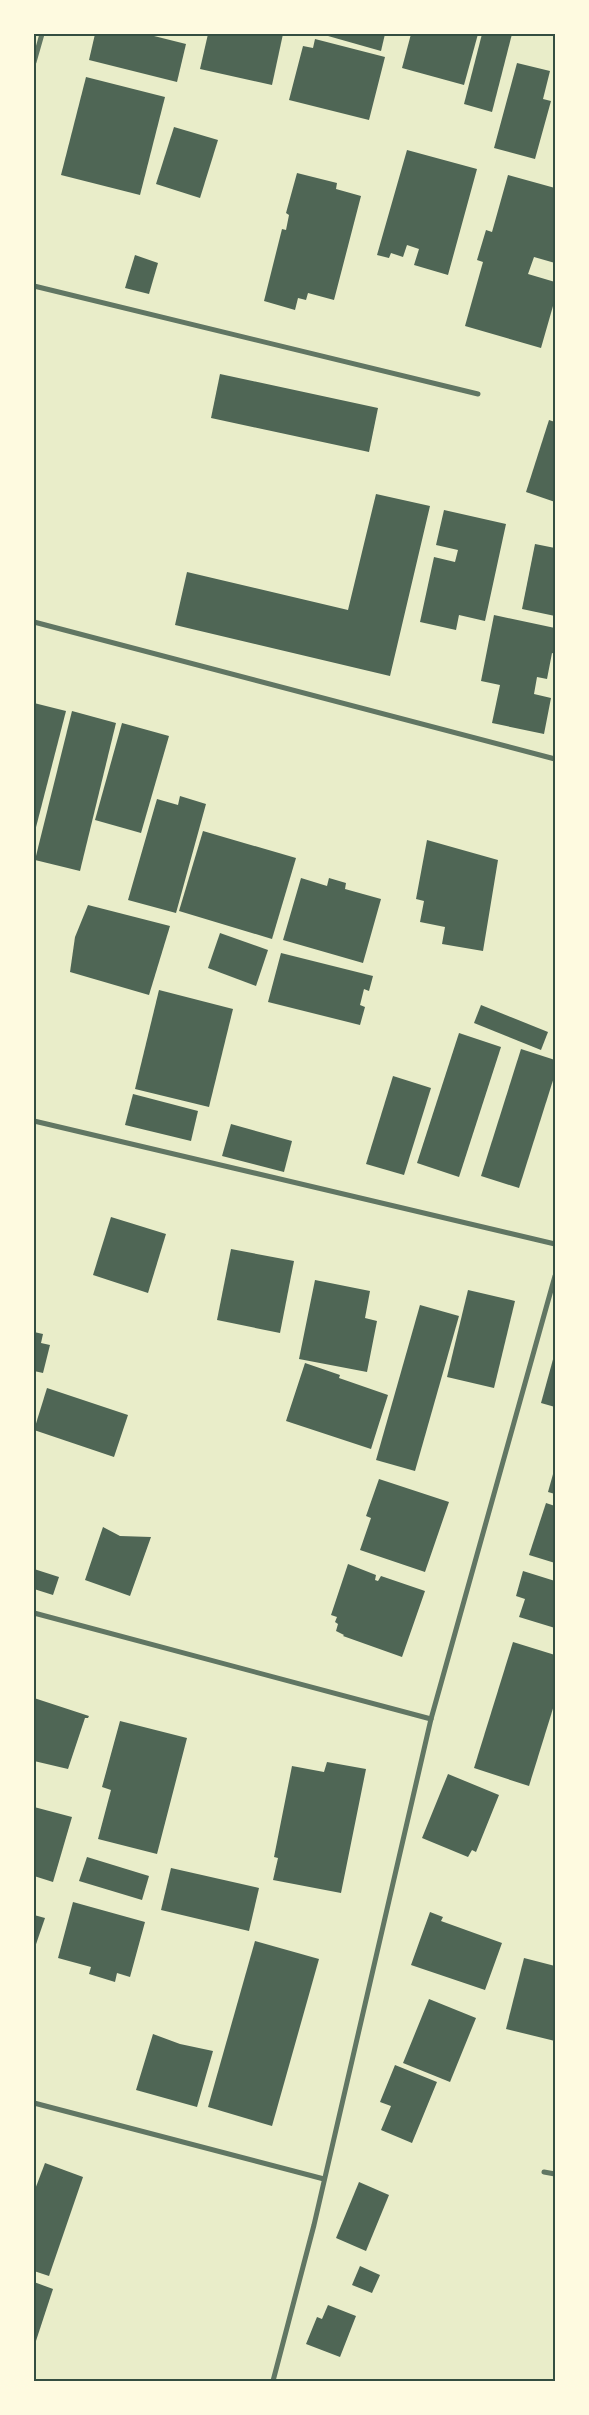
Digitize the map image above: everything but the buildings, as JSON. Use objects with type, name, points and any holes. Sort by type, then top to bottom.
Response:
[{"type":"street","points":[[34,62],[42,34]]},
{"type":"street","points":[[34,286],[478,394]]},
{"type":"street","points":[[34,622],[555,759]]},
{"type":"street","points":[[34,1122],[555,1244]]},
{"type":"street","points":[[273,2381],[324,2179],[431,1719],[555,1276]]},
{"type":"street","points":[[34,1613],[431,1719]]},
{"type":"street","points":[[34,2102],[324,2179]]},
{"type":"street","points":[[544,2172],[555,2174]]}]
